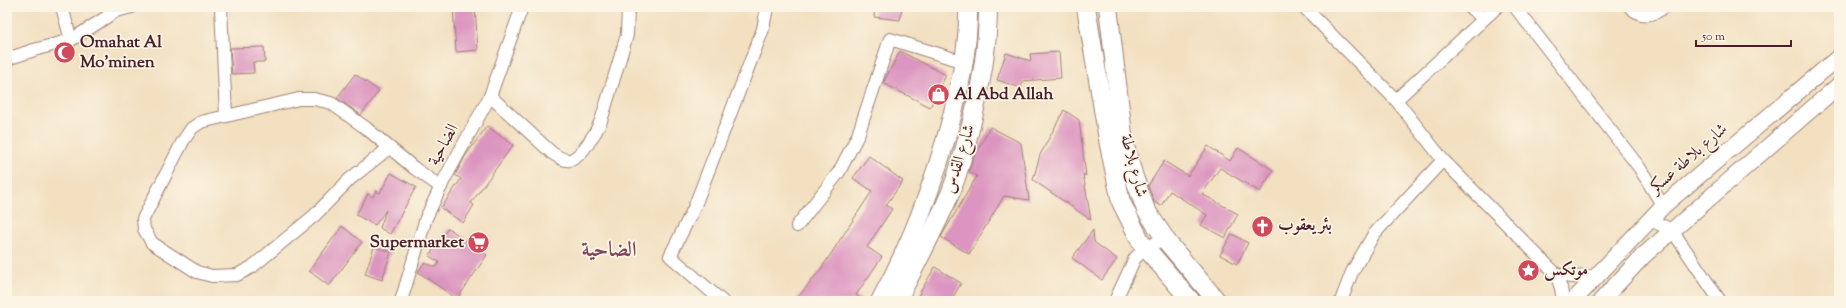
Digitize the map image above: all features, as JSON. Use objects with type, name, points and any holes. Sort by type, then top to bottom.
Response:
[{"type":"main road","name":"شارع القدس","points":[[880,301],[918,225],[941,155],[962,79],[968,23],[968,7]]},
{"type":"main road","name":"شارع القدس","points":[[896,301],[928,242],[950,193],[963,156],[978,98],[983,70],[988,25],[988,7]]},
{"type":"main road","name":"شارع بلاطة","points":[[1087,7],[1109,145],[1121,202],[1141,242],[1191,301]]},
{"type":"main road","name":"شارع بلاطة","points":[[1108,7],[1124,143],[1146,210],[1165,238],[1217,301]]},
{"type":"street","points":[[62,7],[71,40]]},
{"type":"street","points":[[7,59],[71,40],[116,11],[132,7]]},
{"type":"street","points":[[221,7],[226,116]]},
{"type":"street","name":"الضاحية","points":[[401,301],[426,218],[490,96],[522,7]]},
{"type":"street","points":[[490,96],[552,153],[561,159],[569,160],[579,155],[595,133],[601,121],[627,35],[628,7]]},
{"type":"street","points":[[722,301],[670,256],[694,208],[763,30],[767,7]]},
{"type":"street","points":[[1304,7],[1396,100],[1444,160],[1556,274],[1561,288],[1563,301]]},
{"type":"street","points":[[1469,7],[1483,18]]},
{"type":"street","points":[[1396,100],[1483,18],[1497,7]]},
{"type":"street","points":[[1515,7],[1639,167],[1663,206]]},
{"type":"street","points":[[1630,7],[1635,12],[1643,15],[1652,14],[1664,7]]},
{"type":"street","points":[[796,226],[839,172],[858,135],[890,40],[964,62]]},
{"type":"street","name":"شارع بلاطة عسكر","points":[[1573,301],[1663,206],[1839,57]]},
{"type":"street","points":[[1601,301],[1643,256],[1839,85]]},
{"type":"street","points":[[389,148],[350,179],[315,215],[252,267],[237,275],[212,276],[197,272],[152,243],[144,229],[143,219],[183,141],[192,128],[201,122],[299,99],[331,103],[366,128],[414,168],[441,187]]},
{"type":"street","points":[[1341,301],[1352,272],[1374,234],[1444,160]]},
{"type":"street","points":[[1650,220],[1672,230],[1720,301]]},
{"type":"street","points":[[1115,301],[1135,258],[1146,248],[1165,238]]},
{"type":"street","points":[[1556,274],[1570,277],[1597,276]]},
{"type":"building","points":[[475,7],[478,50],[456,52],[453,8]]},
{"type":"building","points":[[875,7],[902,7],[900,20],[874,17]]},
{"type":"building","points":[[264,47],[265,62],[253,62],[254,73],[232,74],[230,48]]},
{"type":"building","points":[[900,51],[946,75],[930,107],[883,83]]},
{"type":"building","points":[[1059,52],[1061,78],[1023,81],[1021,88],[997,80],[1006,53],[1031,61],[1030,54]]},
{"type":"building","points":[[355,74],[379,91],[361,115],[337,98]]},
{"type":"building","points":[[1064,110],[1079,120],[1086,176],[1083,174],[1091,220],[1033,180],[1040,155]]},
{"type":"building","points":[[487,126],[513,145],[471,203],[474,205],[463,223],[441,208],[461,179],[455,175],[466,155]]},
{"type":"building","points":[[990,127],[1021,143],[1029,200],[1004,196],[969,254],[941,237],[977,176],[969,172],[972,161]]},
{"type":"building","points":[[1208,146],[1230,161],[1238,148],[1273,170],[1260,192],[1220,168],[1202,194],[1238,214],[1225,238],[1201,225],[1207,215],[1170,191],[1161,206],[1154,202],[1148,186],[1164,161],[1188,176]]},
{"type":"building","points":[[869,156],[903,181],[886,205],[892,209],[867,247],[882,257],[856,295],[864,301],[795,301],[821,269],[872,191],[853,178]]},
{"type":"building","points":[[391,173],[416,187],[390,234],[380,228],[386,210],[375,225],[356,215],[368,194],[373,197],[376,191],[380,193]]},
{"type":"building","points":[[342,226],[362,242],[329,286],[309,271]]},
{"type":"building","points":[[448,228],[487,255],[457,299],[418,272],[424,263],[437,267],[439,262],[429,256]]},
{"type":"building","points":[[1093,230],[1094,242],[1117,259],[1102,280],[1072,258]]},
{"type":"building","points":[[1232,234],[1248,243],[1237,264],[1220,255]]},
{"type":"building","points":[[374,247],[391,252],[382,280],[365,274]]},
{"type":"building","points":[[935,267],[961,283],[951,301],[915,301]]},
{"type":"place","name":"Omahat Al Mo'minen","points":[[64,53]]},
{"type":"place","name":"Al Abd Allah","points":[[939,95]]},
{"type":"place","name":"بئر يعقوب","points":[[1262,226]]},
{"type":"place","name":"Supermarket","points":[[479,243]]},
{"type":"place","name":"موتكس","points":[[1529,271]]},
{"type":"district","name":"الضاحية","points":[[609,251]]}]
